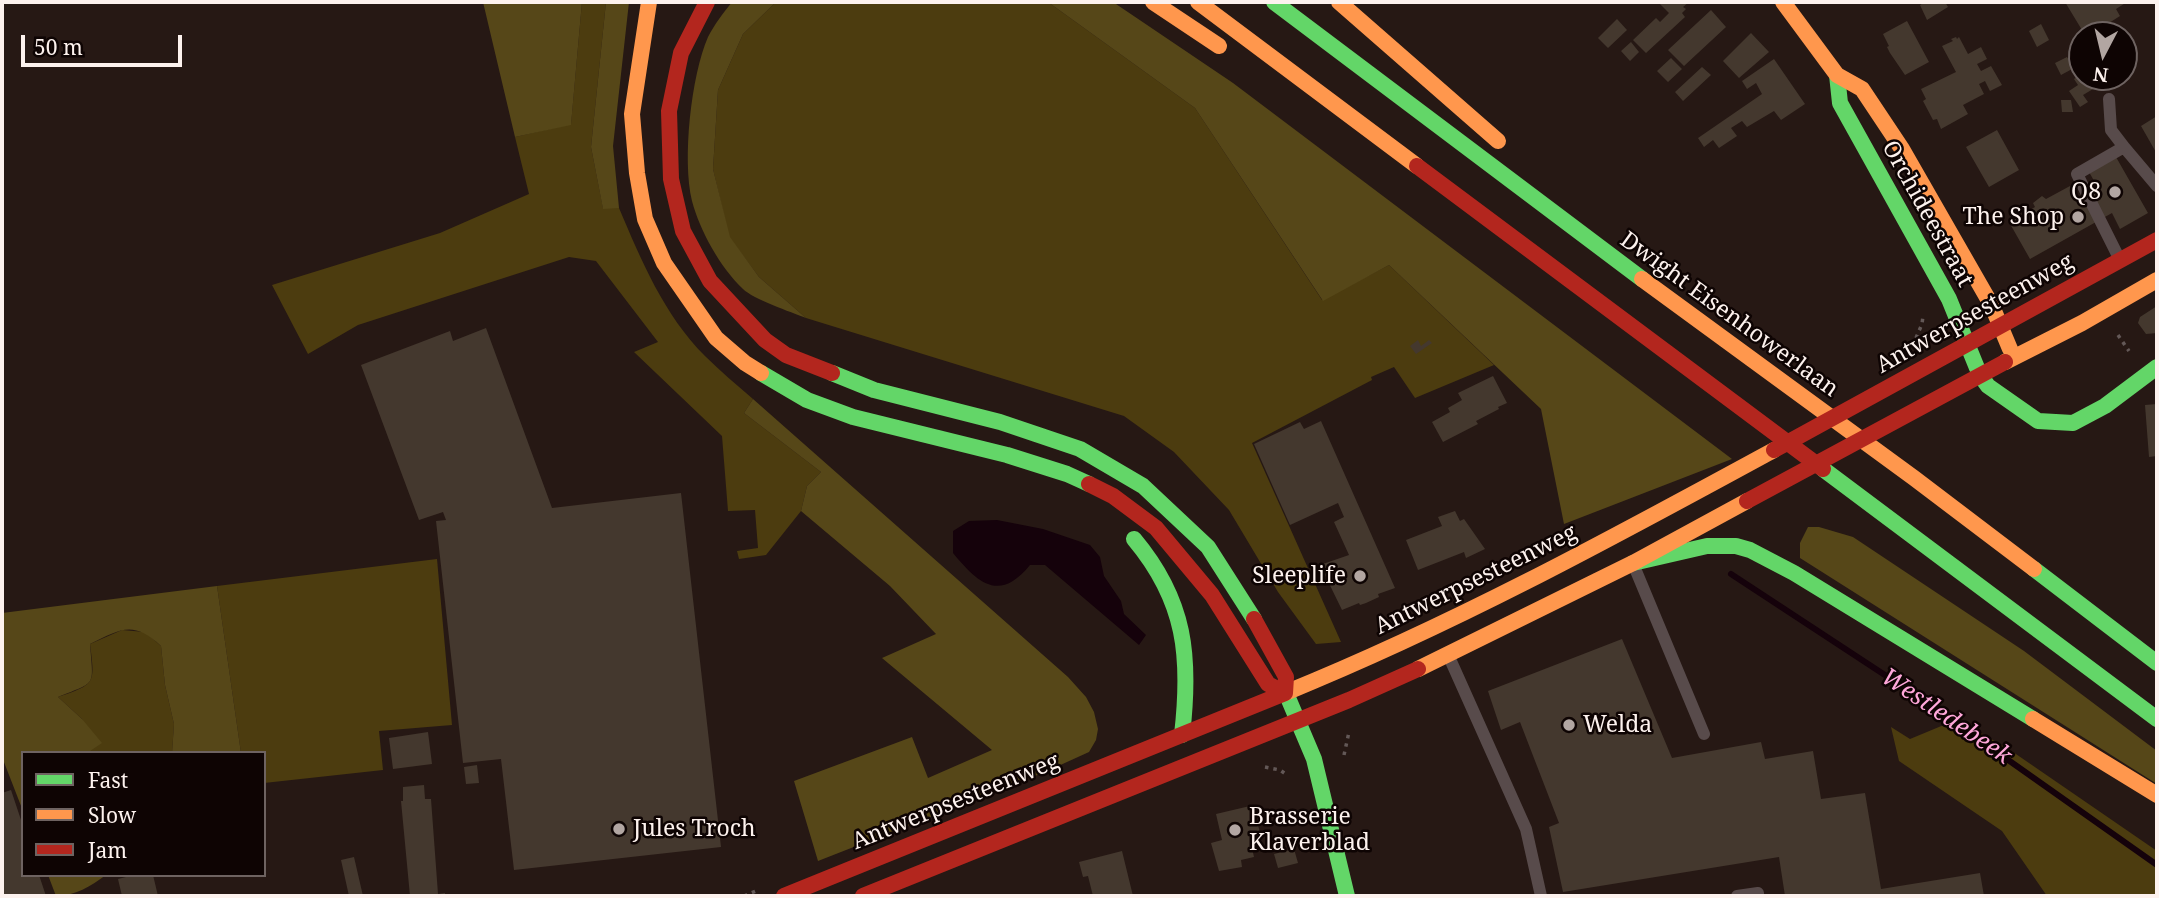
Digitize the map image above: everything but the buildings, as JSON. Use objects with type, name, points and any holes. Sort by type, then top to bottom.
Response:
[{"type":"main road","points":[[649,2],[632,114],[637,173],[645,219],[664,263],[716,338],[745,363],[807,400],[853,416],[1007,455],[1067,474],[1113,496],[1156,528],[1212,595],[1268,684],[1285,693]]},
{"type":"main road","points":[[707,2],[681,53],[669,111],[671,179],[683,230],[709,281],[765,340],[786,355],[874,390],[1000,422],[1080,449],[1143,486],[1209,547],[1228,574],[1286,677],[1285,693],[1314,759],[1347,896]]},
{"type":"main road","points":[[1153,2],[1222,48],[1302,81]]},
{"type":"main road","points":[[1198,2],[2157,719]]},
{"type":"main road","name":"Dwight Eisenhowerlaan","points":[[1274,2],[1578,232],[1914,478],[2157,663]]},
{"type":"main road","points":[[1339,2],[1508,151]]},
{"type":"main road","name":"Orchideestraat","points":[[1783,2],[1836,75],[1840,103],[1949,299],[1980,375]]},
{"type":"main road","name":"Orchideestraat","points":[[1836,75],[1862,89],[1902,149],[1992,306],[2016,363]]},
{"type":"main road","points":[[1535,180],[1578,232]]},
{"type":"main road","name":"Antwerpsesteenweg","points":[[784,896],[818,890],[1337,672],[1476,608],[1592,549],[2157,240]]},
{"type":"main road","points":[[863,896],[1297,721],[1448,655],[1633,563],[1980,375],[2016,363],[2157,280]]},
{"type":"main road","points":[[1980,375],[1988,386],[2038,421],[2073,424],[2105,406],[2157,367]]},
{"type":"main road","points":[[2060,407],[2105,406]]},
{"type":"main road","points":[[1067,474],[1095,505]]},
{"type":"main road","points":[[1125,530],[1151,556],[1169,587],[1181,620],[1185,671],[1185,718],[1182,735]]},
{"type":"main road","points":[[1633,563],[1702,546],[1735,546],[1751,550],[1806,580],[2157,795]]},
{"type":"lane","points":[[2109,99],[2111,130],[2157,186]]},
{"type":"lane","points":[[2120,260],[2077,174],[2124,147]]},
{"type":"lane","points":[[1633,563],[1704,733]]},
{"type":"lane","points":[[1448,655],[1527,830],[1541,896]]},
{"type":"lane","points":[[1737,896],[1758,893],[1758,896]]},
{"type":"path","points":[[1914,340],[1922,324]]},
{"type":"shaded area","points":[[483,2],[582,2],[571,125],[515,137]]},
{"type":"shaded area","points":[[582,2],[606,2],[591,147],[603,208],[619,208],[655,286],[690,340],[753,399],[744,413],[821,472],[807,486],[801,511],[766,555],[739,559],[737,551],[758,548],[755,510],[728,511],[722,436],[634,352],[658,342],[596,261],[569,257],[358,325],[308,354],[272,285],[440,233],[529,194],[515,137],[571,124]]},
{"type":"shaded area","points":[[606,2],[629,2],[613,146],[619,208],[603,209],[591,147]]},
{"type":"shaded area","points":[[732,2],[776,2],[743,34],[718,90],[713,169],[730,237],[759,277],[806,318],[763,301],[743,289],[726,270],[712,248],[692,201],[688,141],[697,73],[708,37]]},
{"type":"shaded area","points":[[776,2],[1048,2],[1195,108],[1322,300],[1389,265],[1494,365],[1415,398],[1394,367],[1252,443],[1341,642],[1316,644],[1278,592],[1229,510],[1174,452],[1124,416],[806,318],[759,277],[729,237],[713,169],[718,90],[743,34]]},
{"type":"shaded area","points":[[1048,2],[1113,2],[1233,83],[1732,459],[1564,524],[1541,409],[1389,265],[1323,301],[1195,108]]},
{"type":"shaded area","points":[[753,399],[1068,677],[1086,697],[1094,712],[1098,729],[1096,740],[1089,752],[1045,772],[818,861],[794,781],[912,737],[928,778],[992,750],[882,658],[936,634],[890,586],[801,511],[807,486],[821,472],[744,413]]},
{"type":"shaded area","points":[[997,520],[1043,529],[1090,545],[1100,557],[1104,576],[1121,601],[1124,614],[1146,635],[1139,645],[1045,565],[1030,565],[1019,577],[999,586],[980,580],[971,573],[953,553],[953,531],[969,521]]},
{"type":"shaded area","points":[[1808,527],[1819,527],[1853,537],[2024,651],[2157,751],[2157,784],[1800,558],[1800,543]]},
{"type":"shaded area","points":[[437,559],[452,725],[379,731],[383,770],[266,783],[266,751],[241,751],[217,586]]},
{"type":"shaded area","points":[[217,586],[241,751],[172,751],[174,724],[165,685],[161,646],[134,630],[119,631],[90,644],[90,681],[58,697],[82,719],[102,743],[90,751],[21,751],[21,806],[2,757],[2,613]]},
{"type":"shaded area","points":[[122,630],[145,632],[161,646],[165,685],[174,724],[172,751],[90,751],[82,719],[58,697],[80,689],[90,681],[90,644]]},
{"type":"shaded area","points":[[1951,722],[1966,724],[2013,752],[2157,851],[2157,896],[2047,896],[2002,831],[1899,761],[1891,727],[1910,739]]},
{"type":"shaded area","points":[[49,877],[103,877],[82,890],[56,896]]},
{"type":"waterway","name":"Westledebeek","points":[[1731,574],[1926,702],[2157,865]]},
{"type":"traffic: fast","points":[[1274,2],[1642,279]]},
{"type":"traffic: fast","points":[[1837,75],[1840,103],[1949,299],[1977,368]]},
{"type":"traffic: fast","points":[[1980,375],[1988,386],[2038,421],[2073,423],[2105,406],[2157,367]]},
{"type":"traffic: fast","points":[[761,373],[807,400],[853,417],[1007,455],[1089,484]]},
{"type":"traffic: fast","points":[[832,373],[874,390],[1000,422],[1080,449],[1143,486],[1208,547],[1254,619]]},
{"type":"traffic: fast","points":[[1823,469],[2157,719]]},
{"type":"traffic: fast","points":[[1134,539],[1165,585],[1181,631],[1186,680],[1182,735]]},
{"type":"traffic: fast","points":[[1633,563],[1707,546],[1736,546],[1750,550],[1794,573],[2033,719]]},
{"type":"traffic: fast","points":[[2034,569],[2157,663]]},
{"type":"traffic: fast","points":[[1286,693],[1314,759],[1347,896]]},
{"type":"traffic: slow","points":[[649,2],[632,114],[637,173],[645,219],[664,263],[716,338],[761,373]]},
{"type":"traffic: slow","points":[[1153,2],[1219,46]]},
{"type":"traffic: slow","points":[[1198,2],[1417,166]]},
{"type":"traffic: slow","points":[[1339,2],[1498,141]]},
{"type":"traffic: slow","points":[[1783,2],[1837,75],[1862,89],[1902,149],[1992,306],[2010,349]]},
{"type":"traffic: slow","points":[[1642,279],[2034,569]]},
{"type":"traffic: slow","points":[[2005,362],[2082,323],[2157,280]]},
{"type":"traffic: slow","points":[[1285,693],[1472,609],[1774,450]]},
{"type":"traffic: slow","points":[[1418,669],[1633,563],[1747,501]]},
{"type":"traffic: slow","points":[[2033,719],[2157,795]]},
{"type":"traffic: jam","points":[[707,2],[681,53],[669,111],[671,179],[683,231],[710,281],[765,340],[786,355],[832,373]]},
{"type":"traffic: jam","points":[[1417,166],[1823,469]]},
{"type":"traffic: jam","points":[[1774,450],[2157,240]]},
{"type":"traffic: jam","points":[[1747,501],[2005,362]]},
{"type":"traffic: jam","points":[[1089,484],[1113,496],[1156,528],[1212,595],[1268,684],[1285,693],[1286,677],[1254,619]]},
{"type":"traffic: jam","points":[[863,896],[1349,700],[1418,669]]},
{"type":"traffic: jam","points":[[784,896],[1285,693]]},
{"type":"place","name":"Q8","points":[[2115,192]]},
{"type":"place","name":"The Shop","points":[[2078,217]]},
{"type":"place","name":"Sleeplife","points":[[1360,576]]},
{"type":"place","name":"Welda","points":[[1569,725]]},
{"type":"place","name":"Jules Troch","points":[[619,829]]},
{"type":"place","name":"Brasserie Klaverblad","points":[[1235,830]]}]
